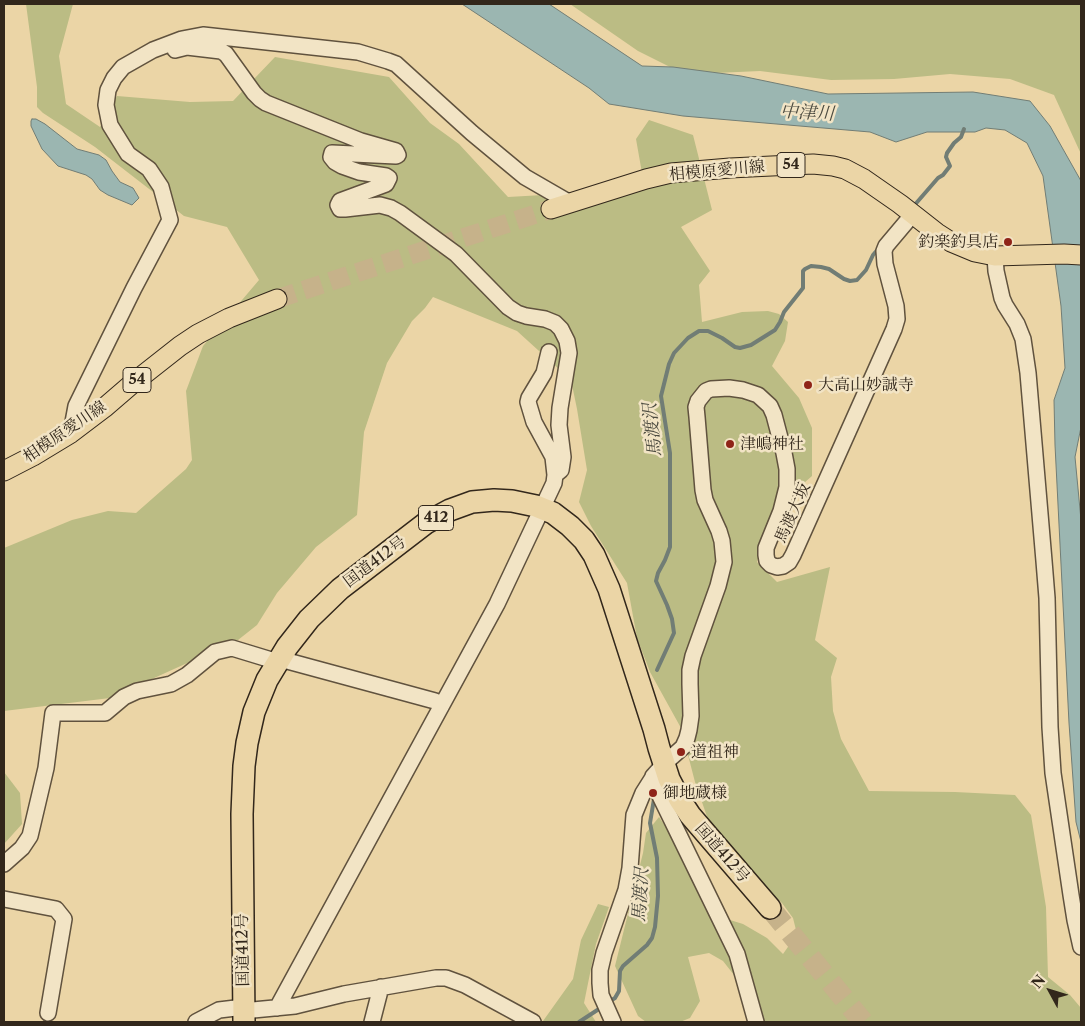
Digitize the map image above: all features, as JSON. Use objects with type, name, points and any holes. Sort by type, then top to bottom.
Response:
[{"type":"highway","name":"国道412号","points":[[244,1015],[242,807],[244,766],[254,712],[267,680],[287,647],[309,619],[340,588],[426,523],[450,510],[472,502],[512,501],[536,506],[570,526],[584,540],[594,555],[609,589],[654,728],[659,748],[659,770],[670,779],[690,816],[770,908]]},
{"type":"main road","name":"相模原愛川線","points":[[551,209],[670,173],[692,170],[813,164],[833,166],[855,174],[888,194],[936,233],[951,242],[975,252],[1003,256]]},
{"type":"main road","name":"54","points":[[1003,256],[1081,255]]},
{"type":"main road","name":"相模原愛川線","points":[[4,471],[71,432],[198,334],[229,318],[277,299]]},
{"type":"street","points":[[71,432],[76,406],[170,220],[162,187],[149,169],[128,154],[110,125],[106,105],[108,90],[114,78],[123,67],[153,50],[182,39],[203,34],[358,52],[388,60],[396,64],[472,133],[525,177],[570,203]]},
{"type":"street","points":[[153,50],[155,57],[188,47],[221,51],[226,54],[260,99],[266,103],[362,141],[396,151],[398,155],[396,156],[332,153],[331,157],[342,166],[389,178],[386,184],[340,201],[338,206],[340,209],[380,205],[391,208],[456,254],[508,307],[517,313],[555,323],[561,329],[567,340],[569,353],[560,408],[561,470],[555,475]]},
{"type":"street","name":"馬渡大坂","points":[[659,770],[683,747],[690,730],[691,663],[708,617],[724,562],[722,541],[705,500],[703,490],[696,407],[698,401],[706,391],[729,388],[758,395],[770,406],[784,453],[788,477],[781,511],[766,548],[766,555],[767,561],[771,565],[776,567],[783,566],[789,562],[793,555],[894,329],[896,306],[884,264],[884,251],[886,246],[913,214]]},
{"type":"street","points":[[1003,256],[996,271],[1002,298],[1013,316],[1023,339],[1028,373],[1044,562],[1053,773],[1075,920],[1081,947]]},
{"type":"street","points":[[277,1008],[497,604],[554,483],[553,457],[534,422],[528,402],[544,373],[549,352]]},
{"type":"street","points":[[4,864],[22,848],[30,836],[46,768],[53,713],[105,713],[124,697],[136,691],[171,684],[216,652],[232,648],[435,701],[440,706]]},
{"type":"street","points":[[613,1022],[601,995],[600,970],[626,890],[630,868],[634,815],[643,794],[659,770]]},
{"type":"street","points":[[659,770],[659,794],[737,954],[756,1022]]},
{"type":"street","points":[[4,899],[56,909],[64,919],[48,1013]]},
{"type":"street","points":[[196,1022],[219,1010],[244,1015],[253,1010],[294,1006],[344,994],[436,978],[446,978],[465,985],[532,1022]]},
{"type":"street","points":[[372,1022],[381,987]]},
{"type":"green space","points":[[26,4],[73,4],[59,56],[66,104],[100,127],[117,96],[190,102],[233,101],[275,57],[389,77],[430,123],[459,144],[508,197],[543,195],[576,211],[642,173],[636,139],[649,120],[693,135],[712,210],[681,227],[710,271],[699,285],[702,322],[742,312],[768,311],[779,314],[788,322],[785,341],[772,366],[799,398],[812,428],[812,476],[779,505],[766,530],[757,562],[777,582],[830,567],[815,640],[837,658],[831,677],[833,711],[841,739],[869,791],[1015,795],[1031,815],[1046,907],[1048,977],[1070,995],[1081,1008],[1081,1022],[764,1022],[741,984],[723,961],[709,953],[688,957],[700,1001],[690,1018],[680,1022],[646,1022],[638,1016],[615,966],[643,853],[646,833],[659,817],[730,920],[743,924],[767,938],[783,954],[797,934],[793,918],[782,903],[749,875],[712,831],[695,782],[681,728],[650,672],[637,638],[627,583],[591,526],[579,502],[587,470],[571,380],[517,331],[433,297],[412,321],[387,363],[364,432],[357,515],[316,547],[277,593],[257,625],[238,640],[110,698],[4,711],[4,548],[72,520],[108,511],[136,513],[186,469],[192,460],[186,391],[203,346],[259,280],[227,227],[184,216],[95,147],[43,113],[37,107],[37,87]]},
{"type":"green space","points":[[570,4],[1081,4],[1081,154],[1054,95],[1010,79],[950,74],[894,79],[831,80],[760,71],[716,73],[670,67],[638,51]]},
{"type":"green space","points":[[4,772],[20,793],[22,824],[4,844]]},
{"type":"green space","points":[[598,904],[609,907],[596,944],[584,1003],[596,1022],[543,1022],[573,979],[581,940]]},
{"type":"water","name":"中津川","points":[[462,4],[549,4],[642,66],[673,67],[741,76],[828,94],[973,92],[1030,101],[1050,126],[1081,181],[1081,427],[1075,457],[1081,520],[1081,842],[1076,822],[1069,723],[1055,445],[1054,400],[1065,368],[1061,306],[1043,176],[1027,143],[1005,130],[986,128],[975,132],[927,132],[896,142],[870,132],[683,116],[609,104],[589,88]]},
{"type":"water","points":[[32,119],[45,124],[77,149],[99,155],[106,160],[120,182],[133,188],[139,198],[132,205],[100,190],[92,179],[86,175],[58,166],[42,149],[31,126]]},
{"type":"waterway","name":"馬渡沢","points":[[912,208],[950,166],[946,157],[947,153],[961,137],[964,129]]},
{"type":"waterway","name":"馬渡沢","points":[[657,670],[674,633],[672,619],[656,581],[670,547],[670,453],[661,396],[669,364],[674,353],[688,338],[699,331],[708,331],[735,347],[740,348],[751,345],[775,330],[784,312],[803,288],[803,271],[805,269],[811,266],[821,267],[829,269],[844,279],[850,281],[857,280],[866,270],[873,255],[879,248]]},
{"type":"waterway","name":"馬渡沢","points":[[607,1003],[615,998],[619,991],[620,971],[623,966],[647,945],[652,938],[655,927],[658,896],[657,858],[650,823],[654,799]]},
{"type":"waterway","name":"馬渡沢","points":[[579,1022],[602,1007]]},
{"type":"tunnel","points":[[277,299],[551,209]]},
{"type":"tunnel","points":[[770,908],[863,1022]]},
{"type":"place","name":"釣楽釣具店","points":[[1008,242]]},
{"type":"place","name":"大高山妙誠寺","points":[[808,385]]},
{"type":"place","name":"津嶋神社","points":[[730,444]]},
{"type":"place","name":"道祖神","points":[[681,752]]},
{"type":"place","name":"御地蔵様","points":[[653,793]]}]
